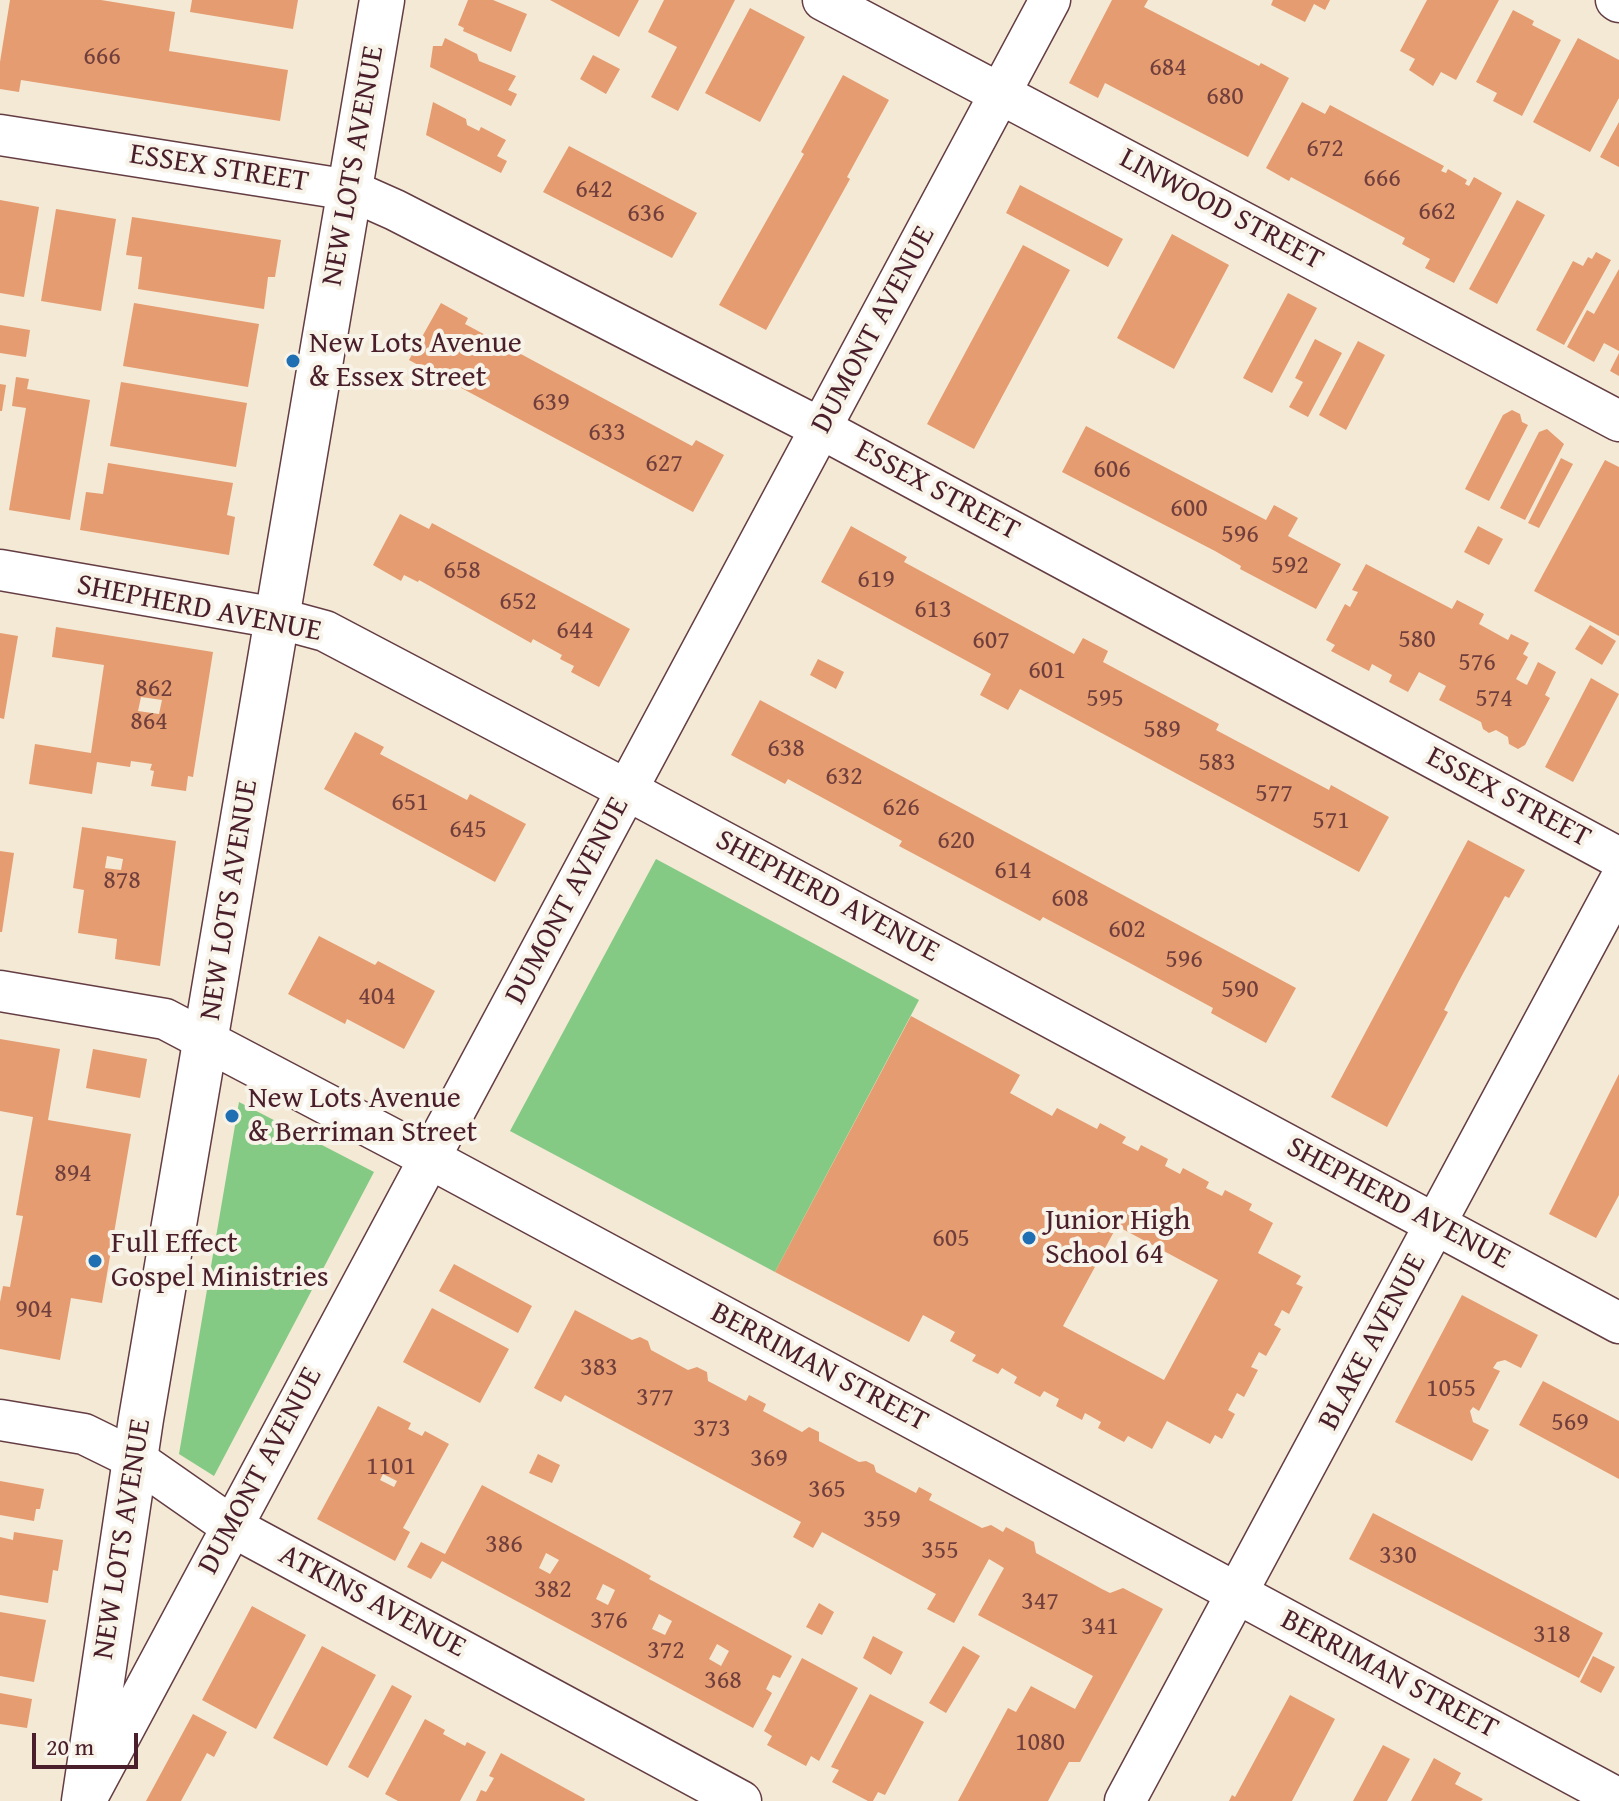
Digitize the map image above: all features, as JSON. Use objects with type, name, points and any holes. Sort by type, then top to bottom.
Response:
[{"type":"street","name":"NEW LOTS AVENUE","points":[[85,1801],[135,1459],[382,0]]},
{"type":"street","name":"LINWOOD STREET","points":[[823,0],[1619,421]]},
{"type":"street","name":"DUMONT AVENUE","points":[[85,1801],[1050,0]]},
{"type":"street","name":"ESSEX STREET","points":[[0,135],[350,190],[395,210],[822,429],[1619,858]]},
{"type":"street","name":"SHEPHERD AVENUE","points":[[0,570],[277,618],[325,631],[1619,1323]]},
{"type":"street","name":"BLAKE AVENUE","points":[[1125,1801],[1619,882]]},
{"type":"street","name":"BERRIMAN STREET","points":[[0,991],[165,1019],[1619,1799]]},
{"type":"street","name":"ATKINS AVENUE","points":[[0,1420],[84,1434],[135,1459],[231,1526],[741,1801]]},
{"type":"green space","points":[[656,859],[919,1000],[775,1272],[510,1131]]},
{"type":"green space","points":[[239,1102],[374,1172],[214,1476],[179,1454]]},
{"type":"building","points":[[10,0],[101,0],[175,12],[169,51],[288,70],[280,121],[21,80],[19,92],[0,89],[0,62]]},
{"type":"building","points":[[192,0],[298,0],[293,29],[190,12]]},
{"type":"building","points":[[468,0],[493,0],[527,14],[511,52],[463,31],[464,28],[458,25]]},
{"type":"building","points":[[550,0],[639,0],[619,37]]},
{"type":"building","points":[[664,0],[735,0],[678,111],[651,97],[677,47],[648,32]]},
{"type":"building","points":[[1112,0],[1148,0],[1144,7],[1259,66],[1261,63],[1289,78],[1248,157],[1105,83],[1098,98],[1069,83]]},
{"type":"building","points":[[1273,0],[1330,0],[1325,10],[1314,4],[1305,22],[1271,5]]},
{"type":"building","points":[[1427,0],[1499,0],[1456,80],[1441,72],[1433,86],[1409,70],[1415,59],[1400,51]]},
{"type":"building","points":[[750,8],[805,37],[760,122],[705,93]]},
{"type":"building","points":[[1513,10],[1534,21],[1532,25],[1561,40],[1522,116],[1493,101],[1497,93],[1476,82]]},
{"type":"building","points":[[445,38],[477,54],[479,61],[516,76],[508,90],[517,94],[511,106],[430,67],[433,46],[442,46]]},
{"type":"building","points":[[1578,38],[1619,60],[1619,98],[1590,152],[1533,122]]},
{"type":"building","points":[[593,55],[620,69],[606,94],[580,79]]},
{"type":"building","points":[[843,75],[889,100],[847,177],[850,179],[766,330],[719,305],[804,154],[801,152]]},
{"type":"building","points":[[433,102],[466,119],[467,125],[479,131],[481,127],[506,140],[497,156],[507,161],[501,173],[426,135]]},
{"type":"building","points":[[1302,102],[1325,114],[1330,105],[1444,166],[1441,171],[1446,173],[1448,169],[1467,180],[1465,184],[1469,186],[1474,177],[1502,193],[1454,283],[1425,268],[1430,259],[1402,244],[1405,238],[1291,177],[1289,181],[1266,168]]},
{"type":"building","points":[[1619,122],[1619,167],[1600,157]]},
{"type":"building","points":[[569,146],[697,213],[672,258],[543,192]]},
{"type":"building","points":[[1020,185],[1123,239],[1108,267],[1006,213]]},
{"type":"building","points":[[0,200],[39,207],[24,297],[0,293]]},
{"type":"building","points":[[1517,200],[1545,215],[1497,304],[1469,289]]},
{"type":"building","points":[[56,209],[116,219],[101,311],[41,301]]},
{"type":"building","points":[[132,217],[281,240],[275,277],[268,277],[264,309],[138,289],[142,257],[126,255]]},
{"type":"building","points":[[1172,234],[1229,265],[1174,369],[1117,338]]},
{"type":"building","points":[[1023,245],[1070,270],[974,449],[927,424]]},
{"type":"building","points":[[1596,252],[1611,260],[1564,345],[1536,330],[1573,261],[1583,266],[1588,257],[1592,259]]},
{"type":"building","points":[[1619,269],[1619,351],[1604,343],[1594,362],[1567,347],[1587,310],[1594,314]]},
{"type":"building","points":[[1288,293],[1317,308],[1272,393],[1243,378]]},
{"type":"building","points":[[134,303],[259,324],[248,387],[123,366]]},
{"type":"building","points":[[441,303],[468,318],[465,324],[692,446],[696,440],[724,455],[693,512],[409,360]]},
{"type":"building","points":[[0,325],[30,330],[26,357],[0,353]]},
{"type":"building","points":[[1315,339],[1342,353],[1308,417],[1289,407],[1303,382],[1295,378]]},
{"type":"building","points":[[1358,341],[1385,355],[1346,430],[1319,415]]},
{"type":"building","points":[[1619,353],[1619,376],[1610,371]]},
{"type":"building","points":[[16,377],[29,379],[27,389],[90,400],[70,520],[9,510],[26,408],[12,406]]},
{"type":"building","points":[[121,382],[247,403],[236,467],[110,446]]},
{"type":"building","points":[[0,384],[6,385],[2,411],[0,411]]},
{"type":"building","points":[[1512,410],[1520,414],[1522,422],[1528,425],[1489,501],[1465,489],[1503,415]]},
{"type":"building","points":[[1086,426],[1266,520],[1274,505],[1298,518],[1288,536],[1341,564],[1316,609],[1240,569],[1241,566],[1215,551],[1062,472]]},
{"type":"building","points":[[1547,429],[1564,444],[1525,520],[1500,508],[1539,432]]},
{"type":"building","points":[[1561,458],[1573,464],[1539,528],[1528,523]]},
{"type":"building","points":[[1605,460],[1619,467],[1619,636],[1534,591]]},
{"type":"building","points":[[108,463],[233,483],[227,515],[235,517],[229,555],[80,530],[86,492],[103,494]]},
{"type":"building","points":[[400,514],[429,529],[432,523],[630,629],[599,687],[571,672],[574,666],[560,659],[562,655],[533,639],[531,643],[419,580],[404,575],[401,581],[373,565]]},
{"type":"building","points":[[851,526],[907,557],[904,562],[1074,654],[1083,638],[1108,651],[1103,662],[1219,724],[1216,730],[1329,790],[1331,785],[1389,817],[1359,872],[1020,689],[1008,710],[980,695],[991,674],[821,582]]},
{"type":"building","points":[[1478,526],[1503,539],[1489,565],[1464,552]]},
{"type":"building","points":[[1366,564],[1452,609],[1457,600],[1484,614],[1479,624],[1508,640],[1511,634],[1529,643],[1523,654],[1528,657],[1516,679],[1521,682],[1527,685],[1538,662],[1556,672],[1545,695],[1550,698],[1525,745],[1518,749],[1509,744],[1508,737],[1496,730],[1489,733],[1483,729],[1481,722],[1439,700],[1446,686],[1419,672],[1408,692],[1389,682],[1392,675],[1372,664],[1369,671],[1331,651],[1335,645],[1326,640],[1345,604],[1350,607],[1358,592],[1352,590]]},
{"type":"building","points":[[1590,625],[1616,641],[1602,665],[1575,649]]},
{"type":"building","points":[[56,627],[213,652],[193,777],[188,776],[186,791],[151,786],[152,764],[131,761],[130,767],[97,762],[92,794],[29,784],[35,744],[91,753],[104,665],[52,657]],"holes":[[[141,697],[162,700],[159,714],[138,711]]]},
{"type":"building","points":[[0,633],[18,636],[4,719],[0,718]]},
{"type":"building","points":[[818,659],[844,672],[836,689],[810,675]]},
{"type":"building","points":[[1591,678],[1619,694],[1573,782],[1545,767]]},
{"type":"building","points":[[760,700],[1296,988],[1266,1043],[1211,1013],[1213,1008],[1128,962],[1043,917],[1040,921],[899,846],[902,841],[788,779],[785,784],[731,755]]},
{"type":"building","points":[[355,732],[384,747],[380,754],[467,800],[470,794],[526,824],[495,882],[324,789]]},
{"type":"building","points":[[82,827],[176,841],[160,966],[115,959],[117,939],[78,933],[84,890],[73,888]],"holes":[[[107,856],[123,859],[121,870],[105,868]]]},
{"type":"building","points":[[1468,840],[1525,870],[1509,898],[1505,896],[1459,981],[1444,1010],[1448,1012],[1387,1127],[1331,1097]]},
{"type":"building","points":[[0,851],[14,853],[2,932],[0,932]]},
{"type":"building","points":[[319,936],[375,965],[378,961],[435,991],[404,1049],[347,1019],[345,1024],[288,994]]},
{"type":"building","name":"Junior High School 64","points":[[911,1016],[1020,1075],[1010,1093],[1052,1116],[1057,1108],[1097,1129],[1100,1123],[1126,1137],[1122,1143],[1138,1151],[1141,1145],[1168,1159],[1165,1166],[1180,1174],[1183,1168],[1209,1182],[1206,1188],[1222,1196],[1225,1190],[1252,1204],[1249,1210],[1273,1223],[1258,1253],[1301,1276],[1296,1284],[1303,1287],[1289,1314],[1282,1310],[1274,1325],[1281,1329],[1266,1356],[1259,1352],[1251,1367],[1258,1370],[1244,1397],[1237,1393],[1228,1410],[1235,1414],[1222,1439],[1215,1435],[1210,1444],[1167,1421],[1152,1449],[1128,1436],[1124,1442],[1098,1428],[1101,1422],[1085,1413],[1082,1420],[1056,1406],[1059,1399],[1044,1391],[1040,1397],[1014,1383],[1017,1377],[1002,1368],[998,1374],[972,1361],[976,1355],[950,1341],[955,1332],[923,1315],[909,1342],[775,1272]],"holes":[[[1117,1226],[1218,1280],[1164,1380],[1063,1326]]]},
{"type":"building","points":[[0,1039],[60,1049],[48,1120],[131,1134],[102,1303],[71,1298],[60,1360],[0,1349],[0,1302],[3,1286],[10,1287],[23,1216],[16,1215],[33,1117],[0,1111]]},
{"type":"building","points":[[93,1049],[147,1059],[140,1098],[86,1088]]},
{"type":"building","points":[[1619,1074],[1619,1195],[1596,1238],[1549,1214]]},
{"type":"building","points":[[454,1264],[532,1306],[518,1333],[439,1291]]},
{"type":"building","points":[[1462,1295],[1538,1335],[1521,1368],[1505,1360],[1497,1362],[1493,1368],[1500,1371],[1479,1411],[1473,1407],[1470,1411],[1473,1422],[1489,1430],[1472,1461],[1395,1422]]},
{"type":"building","points":[[432,1308],[509,1349],[480,1403],[403,1362]]},
{"type":"building","points":[[575,1310],[632,1340],[640,1337],[648,1341],[651,1350],[688,1370],[697,1367],[707,1372],[708,1381],[746,1401],[749,1395],[766,1404],[763,1411],[802,1432],[809,1427],[819,1432],[819,1441],[859,1462],[874,1465],[876,1472],[916,1493],[919,1487],[932,1494],[929,1500],[982,1528],[991,1525],[1003,1532],[1006,1527],[1034,1542],[1036,1553],[1102,1589],[1110,1593],[1123,1588],[1163,1609],[1080,1762],[1069,1762],[1048,1801],[958,1801],[1008,1708],[1016,1712],[1031,1686],[1075,1709],[1093,1676],[978,1615],[1004,1568],[989,1559],[954,1623],[927,1609],[936,1594],[822,1532],[813,1548],[793,1537],[801,1522],[565,1395],[561,1402],[534,1388]]},
{"type":"building","points":[[1543,1381],[1619,1421],[1619,1479],[1519,1425]]},
{"type":"building","points":[[378,1406],[411,1423],[408,1429],[422,1436],[425,1431],[449,1444],[403,1528],[410,1532],[395,1561],[317,1519]],"holes":[[[383,1474],[397,1481],[394,1487],[380,1480]]]},
{"type":"building","points":[[538,1454],[560,1465],[552,1483],[529,1473]]},
{"type":"building","points":[[0,1481],[44,1489],[34,1521],[0,1515]]},
{"type":"building","points":[[482,1485],[792,1656],[780,1678],[773,1675],[766,1689],[772,1693],[753,1728],[442,1561],[431,1579],[407,1567],[421,1542],[445,1554]],"holes":[[[546,1553],[559,1560],[550,1574],[539,1568]],[[603,1584],[615,1590],[608,1605],[596,1599]],[[659,1614],[672,1621],[665,1635],[652,1629]],[[717,1644],[729,1651],[721,1666],[709,1659]]]},
{"type":"building","points":[[1373,1513],[1603,1633],[1579,1678],[1349,1559]]},
{"type":"building","points":[[14,1532],[63,1540],[58,1571],[53,1570],[48,1603],[0,1595],[0,1537],[13,1540]]},
{"type":"building","points":[[819,1603],[834,1612],[822,1635],[806,1627]]},
{"type":"building","points":[[252,1606],[306,1635],[256,1729],[202,1700]]},
{"type":"building","points":[[0,1612],[46,1620],[34,1682],[0,1676]]},
{"type":"building","points":[[873,1636],[903,1652],[891,1675],[863,1658]]},
{"type":"building","points":[[322,1646],[376,1675],[327,1766],[273,1738]]},
{"type":"building","points":[[963,1646],[980,1656],[946,1713],[929,1703]]},
{"type":"building","points":[[1593,1656],[1615,1667],[1601,1693],[1580,1682]]},
{"type":"building","points":[[802,1658],[858,1688],[819,1761],[811,1756],[806,1766],[767,1745],[772,1736],[764,1731]]},
{"type":"building","points":[[392,1685],[412,1696],[368,1778],[348,1767]]},
{"type":"building","points":[[0,1693],[32,1699],[27,1728],[0,1724]]},
{"type":"building","points":[[870,1694],[924,1722],[885,1795],[878,1792],[873,1801],[832,1782],[839,1770],[831,1767]]},
{"type":"building","points":[[1290,1695],[1335,1719],[1292,1801],[1229,1801],[1232,1795],[1235,1797]]},
{"type":"building","points":[[193,1714],[227,1732],[214,1757],[207,1753],[181,1801],[146,1801]]},
{"type":"building","points":[[425,1719],[465,1746],[467,1742],[486,1752],[460,1801],[398,1801],[385,1794]]},
{"type":"building","points":[[1383,1745],[1410,1759],[1387,1801],[1353,1801]]},
{"type":"building","points":[[501,1753],[584,1801],[476,1801],[481,1790],[486,1792],[494,1778],[489,1776]]},
{"type":"building","points":[[1434,1758],[1461,1773],[1455,1784],[1483,1799],[1411,1801]]},
{"type":"place","name":"New Lots Avenue & Essex Street","points":[[293,361]]},
{"type":"place","name":"New Lots Avenue & Berriman Street","points":[[232,1116]]},
{"type":"place","name":"Junior High School 64","points":[[1029,1238]]},
{"type":"place","name":"Full Effect Gospel Ministries","points":[[95,1261]]}]
